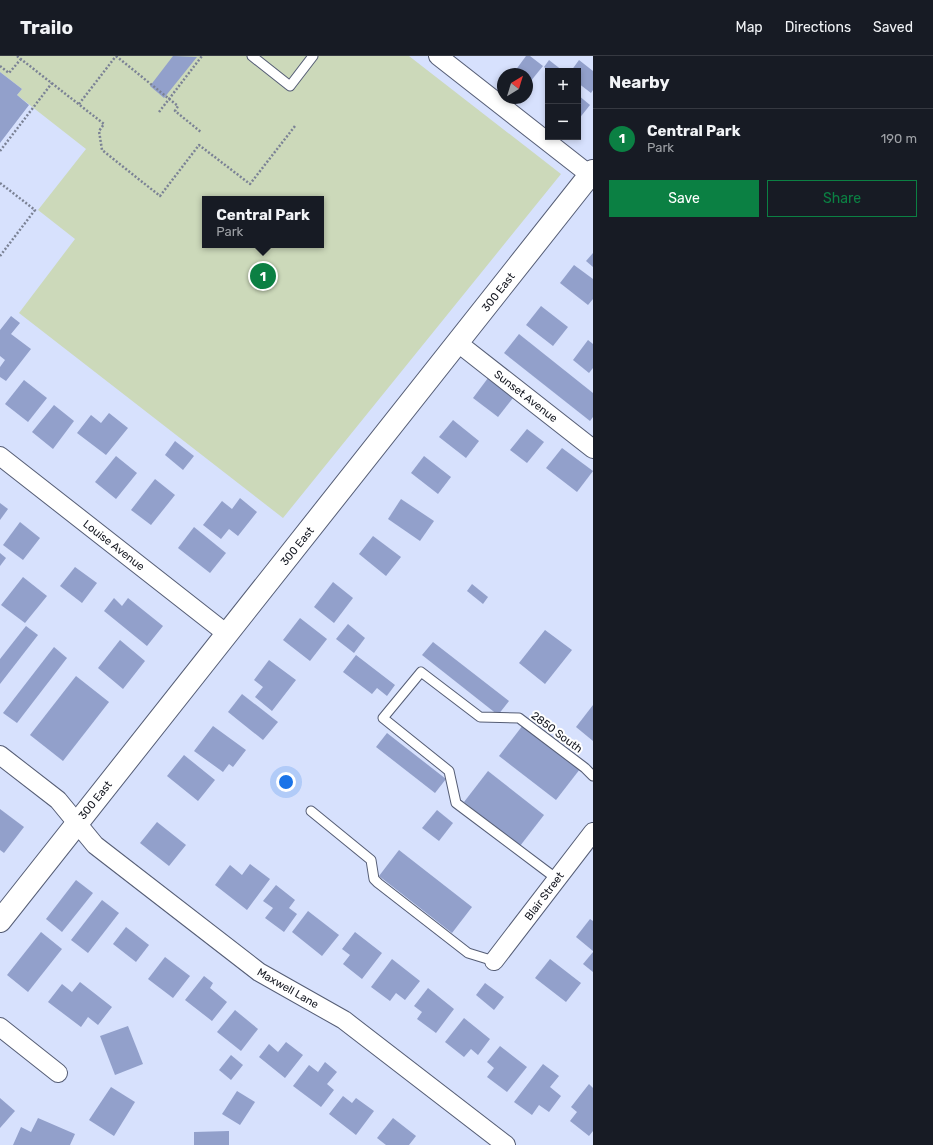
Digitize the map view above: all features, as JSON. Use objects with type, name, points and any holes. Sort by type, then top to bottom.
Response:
[{"type":"street","points":[[438,56],[591,173]]},
{"type":"street","name":"300 East","points":[[0,921],[591,173]]},
{"type":"street","name":"Sunset Avenue","points":[[458,343],[593,449]]},
{"type":"street","name":"Louise Avenue","points":[[0,456],[227,634]]},
{"type":"street","name":"Maxwell Lane","points":[[0,755],[58,800],[95,844],[259,972],[344,1020],[506,1145]]},
{"type":"street","name":"Blair Street","points":[[494,961],[593,832]]},
{"type":"street","points":[[0,1027],[58,1073]]},
{"type":"lane","points":[[252,56],[290,86],[314,56]]},
{"type":"lane","name":"2850 South","points":[[557,879],[456,803],[449,771],[383,718],[421,672],[480,717],[519,718],[585,768],[593,776]]},
{"type":"lane","points":[[311,811],[371,860],[374,879],[378,883],[468,953],[494,961]]},
{"type":"path","points":[[18,56],[104,124],[99,131],[102,150],[160,196],[199,145],[250,184],[295,126]]},
{"type":"path","points":[[79,104],[116,56],[178,106],[175,111],[200,132]]},
{"type":"path","points":[[159,112],[202,56]]},
{"type":"path","points":[[0,66],[9,73],[21,59]]},
{"type":"path","points":[[0,151],[52,83]]},
{"type":"path","points":[[0,183],[35,210],[0,256]]},
{"type":"green space","points":[[0,56],[409,56],[561,174],[283,518],[19,313],[75,239],[38,210],[86,149],[17,95],[22,89],[0,72]]},
{"type":"building","points":[[173,56],[197,57],[164,98],[150,86]]},
{"type":"building","points":[[526,56],[530,56],[543,66],[533,78],[533,68],[517,68]]},
{"type":"building","points":[[549,60],[559,68],[545,68],[544,67]]},
{"type":"building","points":[[579,60],[593,71],[593,90],[591,93],[581,85],[581,68],[573,68]]},
{"type":"building","points":[[0,72],[22,89],[17,95],[29,105],[0,143]]},
{"type":"building","points":[[581,98],[590,105],[581,116]]},
{"type":"building","points":[[593,253],[593,267],[586,261]]},
{"type":"building","points":[[574,265],[593,279],[593,299],[588,305],[560,283]]},
{"type":"building","points":[[541,306],[568,327],[553,346],[526,325]]},
{"type":"building","points":[[11,316],[20,323],[11,334],[31,349],[6,381],[0,377],[0,367],[5,360],[0,356],[0,330]]},
{"type":"building","points":[[519,334],[593,393],[593,417],[590,421],[504,353]]},
{"type":"building","points":[[588,340],[593,344],[593,368],[589,373],[573,360]]},
{"type":"building","points":[[488,378],[513,398],[498,417],[473,398]]},
{"type":"building","points":[[24,380],[47,398],[28,422],[5,404]]},
{"type":"building","points":[[54,405],[74,421],[53,449],[32,432]]},
{"type":"building","points":[[109,413],[128,428],[106,455],[77,433],[91,415],[101,423]]},
{"type":"building","points":[[453,420],[479,441],[466,458],[439,437]]},
{"type":"building","points":[[527,429],[544,442],[527,463],[510,450]]},
{"type":"building","points":[[175,441],[194,456],[183,470],[165,455]]},
{"type":"building","points":[[562,448],[593,471],[577,492],[546,468]]},
{"type":"building","points":[[116,456],[137,473],[116,499],[95,482]]},
{"type":"building","points":[[424,456],[451,477],[438,494],[411,473]]},
{"type":"building","points":[[155,479],[175,495],[151,525],[131,510]]},
{"type":"building","points":[[240,498],[257,512],[238,536],[229,529],[221,539],[203,525],[222,501],[232,509]]},
{"type":"building","points":[[401,499],[434,521],[420,541],[388,519]]},
{"type":"building","points":[[0,503],[8,509],[0,520]]},
{"type":"building","points":[[20,522],[40,538],[23,560],[3,545]]},
{"type":"building","points":[[194,527],[226,553],[210,573],[178,548]]},
{"type":"building","points":[[373,536],[401,557],[386,576],[359,554]]},
{"type":"building","points":[[0,553],[6,558],[0,566]]},
{"type":"building","points":[[75,567],[97,583],[82,603],[60,586]]},
{"type":"building","points":[[23,577],[47,596],[25,623],[1,605]]},
{"type":"building","points":[[333,582],[353,598],[334,623],[314,607]]},
{"type":"building","points":[[472,584],[488,597],[483,604],[467,591]]},
{"type":"building","points":[[114,598],[122,606],[128,598],[163,626],[147,646],[104,611]]},
{"type":"building","points":[[300,618],[327,639],[310,661],[283,640]]},
{"type":"building","points":[[348,624],[365,638],[354,653],[336,639]]},
{"type":"building","points":[[26,626],[38,635],[0,684],[0,659]]},
{"type":"building","points":[[545,630],[572,650],[545,684],[519,663]]},
{"type":"building","points":[[120,640],[145,661],[123,689],[98,668]]},
{"type":"building","points":[[433,642],[509,701],[498,715],[422,655]]},
{"type":"building","points":[[54,647],[67,658],[17,723],[3,713]]},
{"type":"building","points":[[356,655],[395,685],[387,696],[377,688],[372,694],[343,672]]},
{"type":"building","points":[[269,660],[296,680],[272,711],[255,697],[263,687],[254,680]]},
{"type":"building","points":[[76,676],[109,702],[63,761],[30,735]]},
{"type":"building","points":[[242,694],[278,722],[263,740],[228,712]]},
{"type":"building","points":[[593,705],[593,741],[576,727]]},
{"type":"building","points":[[523,725],[580,769],[556,800],[499,756]]},
{"type":"building","points":[[213,726],[246,750],[233,767],[229,764],[223,772],[194,751]]},
{"type":"building","points":[[387,733],[446,779],[435,793],[376,747]]},
{"type":"building","points":[[184,755],[215,780],[198,801],[167,776]]},
{"type":"building","points":[[488,771],[544,815],[520,846],[464,802]]},
{"type":"building","points":[[0,809],[24,827],[4,853],[0,850]]},
{"type":"building","points":[[437,810],[453,823],[439,841],[422,828]]},
{"type":"building","points":[[157,822],[186,845],[169,866],[140,843]]},
{"type":"building","points":[[399,850],[472,907],[452,933],[379,876]]},
{"type":"building","points":[[250,864],[270,879],[247,910],[215,885],[230,865],[242,875]]},
{"type":"building","points":[[76,880],[93,893],[62,932],[46,919]]},
{"type":"building","points":[[276,885],[295,900],[289,908],[297,914],[284,932],[265,918],[273,908],[263,901]]},
{"type":"building","points":[[102,900],[119,913],[88,953],[71,940]]},
{"type":"building","points":[[308,911],[339,935],[322,956],[292,932]]},
{"type":"building","points":[[590,919],[593,921],[593,951],[576,937]]},
{"type":"building","points":[[126,927],[149,945],[136,962],[113,944]]},
{"type":"building","points":[[41,932],[62,949],[28,992],[7,975]]},
{"type":"building","points":[[355,932],[382,953],[362,979],[343,964],[350,955],[342,949]]},
{"type":"building","points":[[593,952],[593,972],[583,964]]},
{"type":"building","points":[[165,957],[190,976],[173,998],[148,979]]},
{"type":"building","points":[[392,959],[420,981],[405,1000],[396,993],[390,1001],[371,987]]},
{"type":"building","points":[[550,959],[581,983],[566,1002],[535,978]]},
{"type":"building","points":[[204,976],[213,983],[210,988],[227,1002],[212,1021],[185,1000]]},
{"type":"building","points":[[80,982],[112,1007],[98,1025],[88,1017],[81,1027],[48,1002],[62,984],[72,992]]},
{"type":"building","points":[[485,983],[504,997],[494,1010],[476,995]]},
{"type":"building","points":[[428,988],[454,1009],[436,1033],[417,1019],[422,1012],[414,1006]]},
{"type":"building","points":[[235,1010],[258,1029],[241,1051],[217,1032]]},
{"type":"building","points":[[464,1018],[490,1039],[478,1055],[471,1049],[464,1057],[445,1042]]},
{"type":"building","points":[[128,1026],[143,1064],[115,1075],[100,1036]]},
{"type":"building","points":[[286,1042],[303,1055],[285,1078],[259,1057],[269,1044],[278,1052]]},
{"type":"building","points":[[500,1046],[527,1067],[507,1092],[487,1077],[494,1068],[487,1062]]},
{"type":"building","points":[[231,1055],[243,1065],[231,1080],[219,1070]]},
{"type":"building","points":[[325,1062],[337,1072],[327,1084],[334,1090],[321,1107],[293,1086],[309,1065],[318,1072]]},
{"type":"building","points":[[543,1064],[559,1076],[550,1087],[561,1096],[549,1112],[539,1105],[532,1115],[514,1102]]},
{"type":"building","points":[[589,1084],[593,1088],[593,1131],[589,1136],[570,1121],[577,1112],[571,1107]]},
{"type":"building","points":[[111,1087],[135,1102],[114,1136],[89,1120]]},
{"type":"building","points":[[237,1091],[255,1102],[240,1125],[222,1114]]},
{"type":"building","points":[[343,1096],[352,1103],[356,1098],[374,1111],[356,1135],[329,1114]]},
{"type":"building","points":[[0,1098],[15,1111],[0,1128]]},
{"type":"building","points":[[38,1118],[75,1134],[70,1145],[13,1145],[21,1127],[31,1132]]},
{"type":"building","points":[[393,1118],[416,1136],[409,1145],[386,1145],[377,1138]]},
{"type":"building","points":[[229,1131],[229,1145],[194,1145],[194,1132]]},
{"type":"place","name":"Central Park","points":[[263,276]]}]
